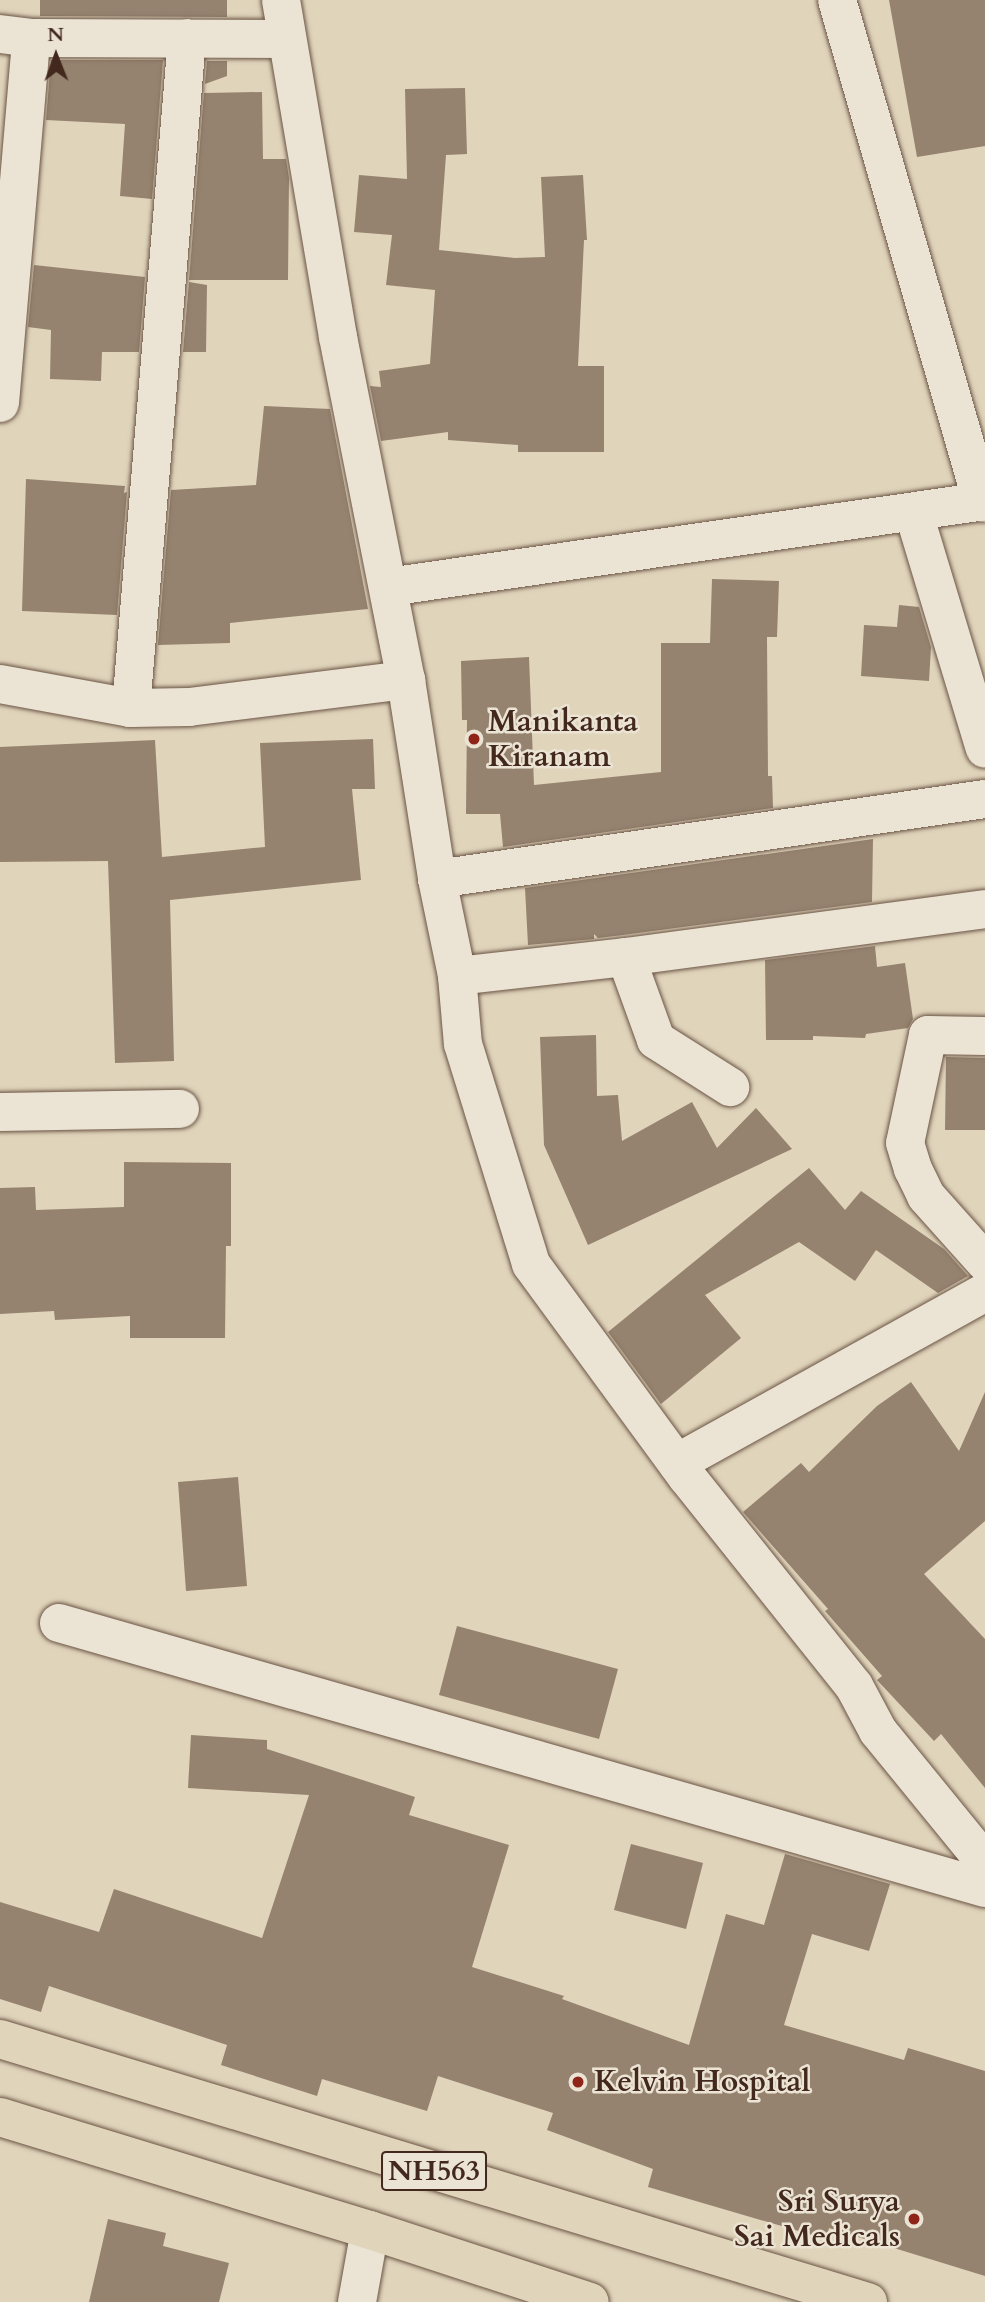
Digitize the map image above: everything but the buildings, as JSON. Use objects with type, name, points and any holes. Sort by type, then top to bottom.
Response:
[{"type":"highway","name":"NH563","points":[[0,2039],[867,2302]]},
{"type":"highway","name":"NH563","points":[[0,2117],[370,2230],[590,2302]]},
{"type":"street","points":[[281,0],[338,337],[405,680],[437,879],[457,976],[463,1044],[531,1264],[677,1463],[854,1686],[878,1731],[985,1862]]},
{"type":"street","points":[[387,587],[914,514],[983,502],[837,0]]},
{"type":"street","points":[[0,402],[15,36],[287,39]]},
{"type":"street","points":[[131,708],[187,38]]},
{"type":"street","points":[[914,514],[985,749]]},
{"type":"street","points":[[0,684],[131,708],[189,707],[405,680]]},
{"type":"street","points":[[437,879],[985,799]]},
{"type":"street","points":[[457,976],[626,957],[985,909]]},
{"type":"street","points":[[626,957],[656,1040],[730,1087]]},
{"type":"street","points":[[985,1036],[928,1035],[905,1143],[913,1169],[926,1196],[985,1262]]},
{"type":"street","points":[[0,1112],[180,1110]]},
{"type":"street","points":[[677,1463],[985,1292]]},
{"type":"street","points":[[59,1623],[985,1888]]},
{"type":"street","points":[[357,2302],[370,2230]]},
{"type":"place","name":"Manikanta Kiranam","points":[[474,739]]},
{"type":"place","name":"Kelvin Hospital","points":[[578,2082]]},
{"type":"place","name":"Sri Surya Sai Medicals","points":[[914,2219]]}]
